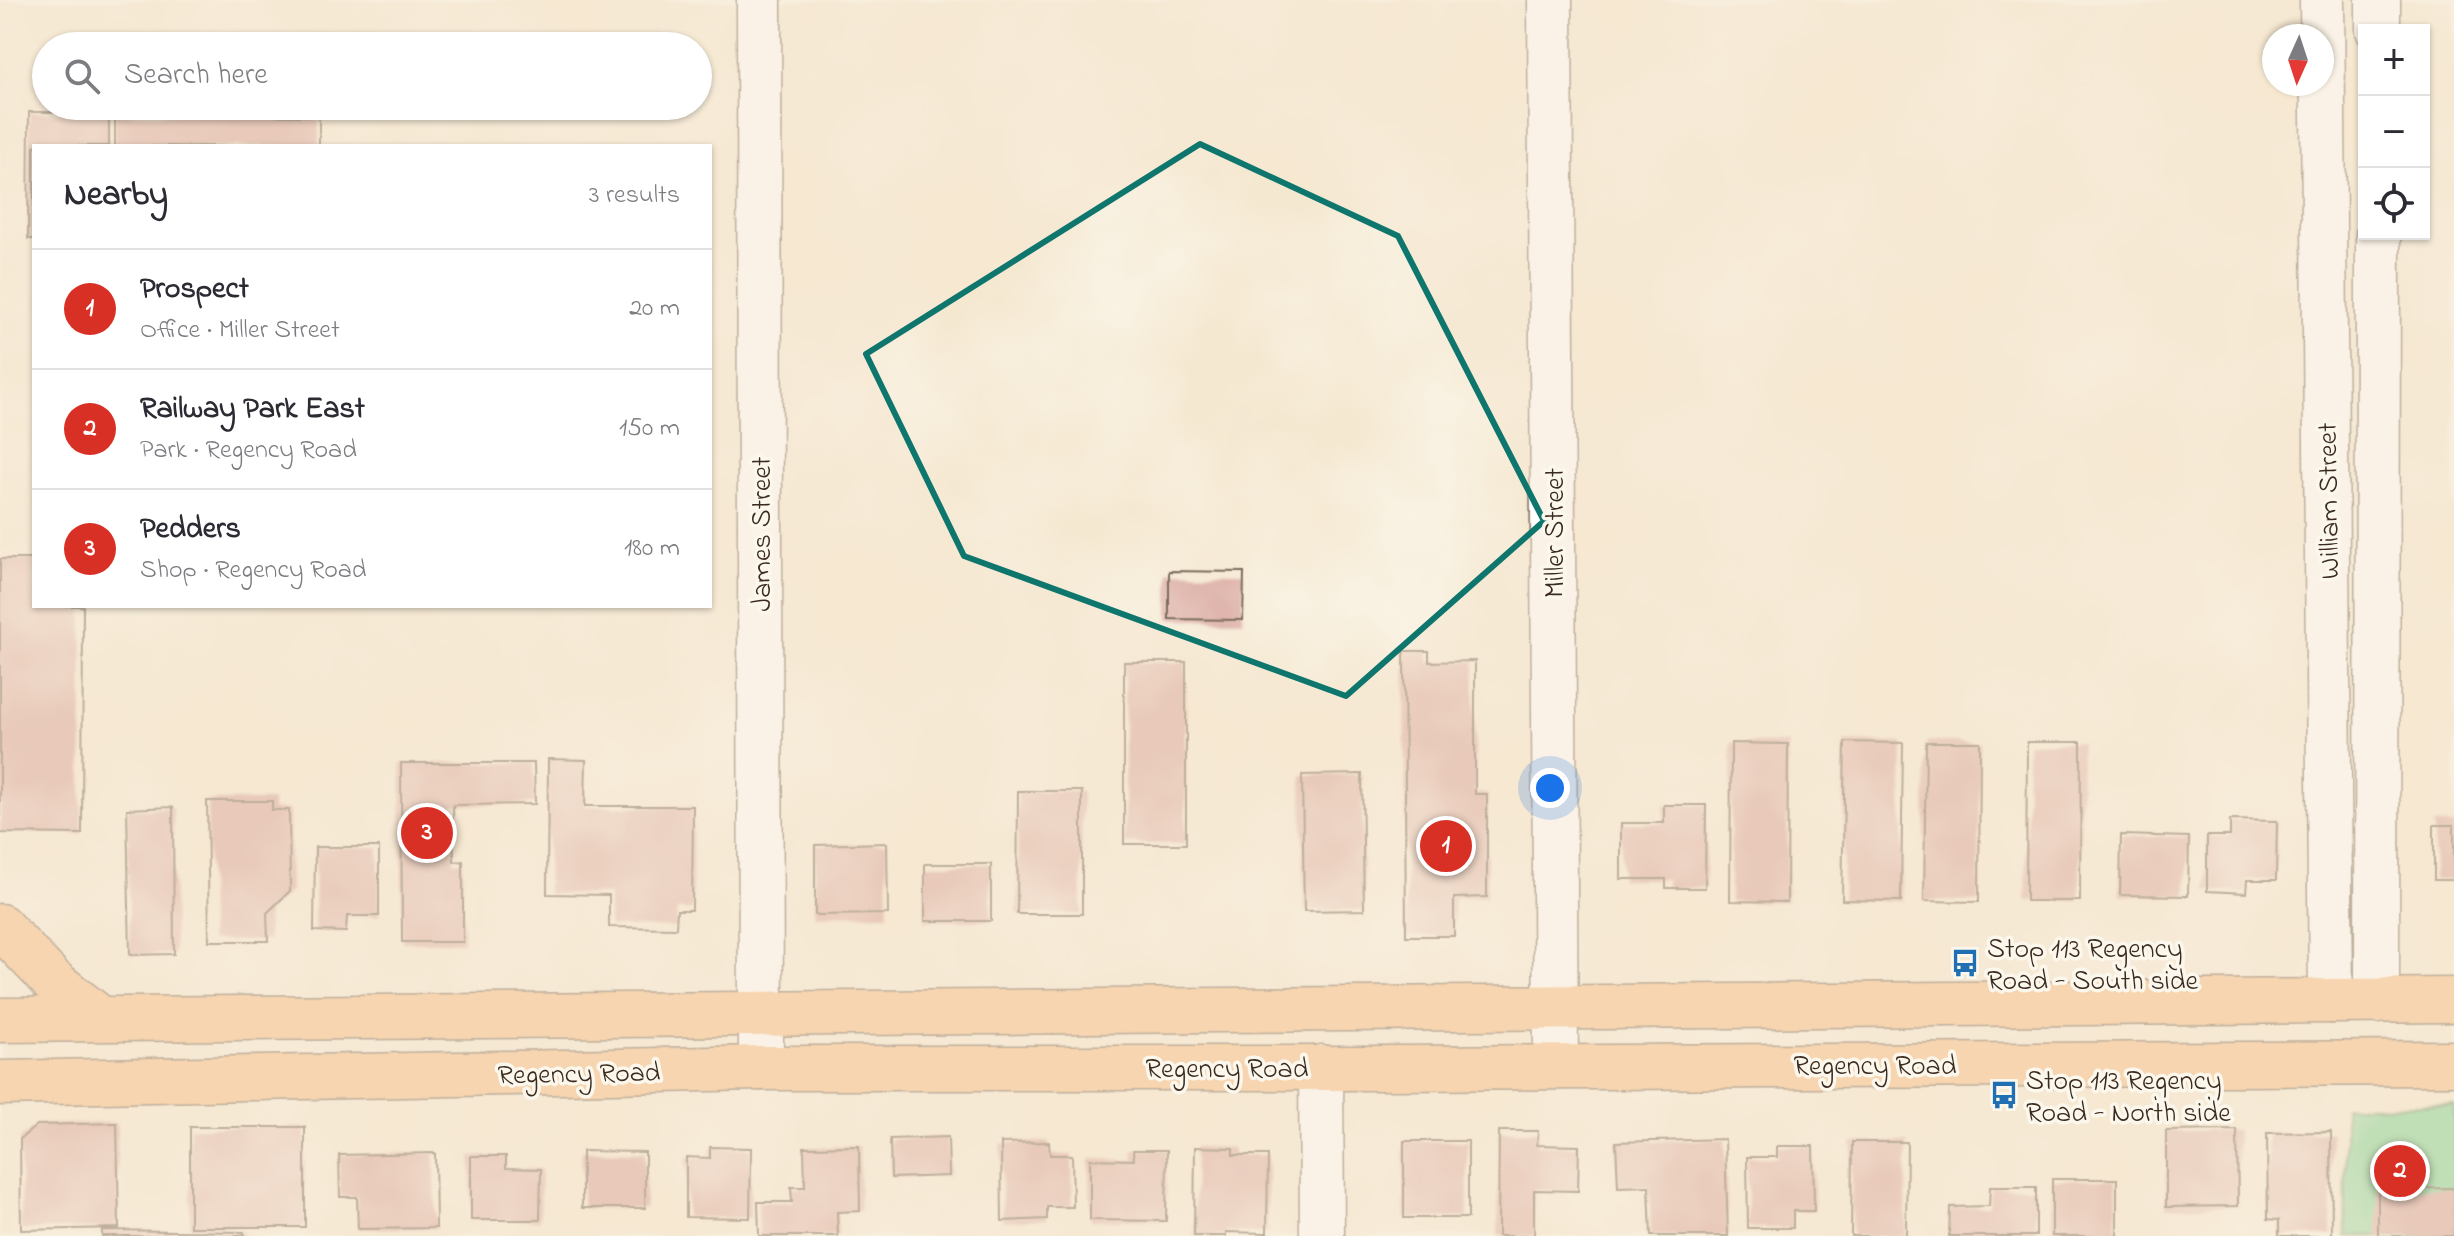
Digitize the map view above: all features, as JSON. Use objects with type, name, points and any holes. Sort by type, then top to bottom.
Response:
[{"type":"main road","points":[[0,926],[53,981],[101,1019]]},
{"type":"main road","name":"Regency Road","points":[[0,1020],[2454,1000]]},
{"type":"main road","name":"Regency Road","points":[[0,1083],[761,1068],[2454,1063]]},
{"type":"street","name":"James Street","points":[[759,0],[761,1068]]},
{"type":"street","name":"Miller Street","points":[[1550,0],[1556,1066]]},
{"type":"street","name":"William Street","points":[[2322,0],[2331,1001]]},
{"type":"street","points":[[2378,0],[2378,24]]},
{"type":"street","name":"William Street","points":[[2377,1001],[2378,240]]},
{"type":"street","points":[[2329,745],[2377,744]]},
{"type":"street","points":[[2330,908],[2377,909]]},
{"type":"street","points":[[1321,1067],[1322,1236]]},
{"type":"highlighted area","points":[[1200,144],[1398,236],[1544,521],[1346,696],[964,556],[866,354]]},
{"type":"green space","points":[[2454,1105],[2454,1236],[2346,1236],[2345,1106]]},
{"type":"building","points":[[29,112],[32,112],[32,120],[109,120],[109,144],[32,144],[32,239],[28,239]]},
{"type":"building","points":[[115,120],[319,120],[319,144],[115,144]]},
{"type":"building","points":[[0,559],[32,559],[32,608],[83,608],[82,834],[0,833]]},
{"type":"building","points":[[1169,571],[1244,572],[1243,620],[1169,619]]},
{"type":"building","points":[[1404,651],[1429,651],[1429,662],[1475,661],[1475,794],[1487,794],[1487,897],[1454,898],[1454,936],[1406,936]]},
{"type":"building","points":[[1124,662],[1186,662],[1186,844],[1124,844]]},
{"type":"building","points":[[1845,742],[1903,743],[1901,901],[1842,900]]},
{"type":"building","points":[[1926,742],[1980,742],[1979,902],[1924,901]]},
{"type":"building","points":[[2027,742],[2081,742],[2080,901],[2026,901]]},
{"type":"building","points":[[1731,743],[1788,744],[1787,902],[1730,901]]},
{"type":"building","points":[[548,759],[586,760],[585,806],[693,806],[692,910],[677,910],[676,928],[609,927],[609,895],[547,894]]},
{"type":"building","points":[[401,763],[534,763],[535,804],[453,805],[454,862],[463,861],[463,942],[402,942]]},
{"type":"building","points":[[1362,774],[1364,910],[1304,911],[1302,775]]},
{"type":"building","points":[[1018,791],[1082,791],[1082,914],[1017,914]]},
{"type":"building","points":[[207,801],[272,801],[272,810],[289,810],[290,891],[267,913],[268,941],[209,941]]},
{"type":"building","points":[[1664,805],[1706,805],[1705,888],[1666,888],[1666,879],[1621,879],[1621,823],[1664,823]]},
{"type":"building","points":[[173,807],[174,954],[130,955],[127,809]]},
{"type":"building","points":[[2230,820],[2277,821],[2276,880],[2247,880],[2246,893],[2207,891],[2207,836],[2230,836]]},
{"type":"building","points":[[2434,825],[2454,825],[2454,880],[2434,880]]},
{"type":"building","points":[[2121,835],[2189,837],[2188,896],[2120,895]]},
{"type":"building","points":[[887,843],[888,914],[815,915],[815,845]]},
{"type":"building","points":[[315,847],[379,847],[379,916],[347,916],[346,932],[314,931]]},
{"type":"building","points":[[925,864],[991,864],[991,921],[925,921]]},
{"type":"building","points":[[117,1123],[119,1228],[21,1230],[20,1139],[37,1125]]},
{"type":"building","points":[[190,1127],[305,1127],[305,1227],[190,1227]]},
{"type":"building","points":[[2237,1130],[2238,1206],[2166,1207],[2166,1131]]},
{"type":"building","points":[[1499,1131],[1538,1131],[1537,1145],[1579,1146],[1578,1191],[1534,1190],[1534,1236],[1498,1236]]},
{"type":"building","points":[[2331,1132],[2332,1236],[2279,1236],[2279,1220],[2268,1219],[2267,1133]]},
{"type":"building","points":[[948,1137],[949,1176],[891,1178],[890,1139]]},
{"type":"building","points":[[1725,1139],[1728,1236],[1651,1236],[1649,1186],[1618,1187],[1616,1142]]},
{"type":"building","points":[[1404,1141],[1468,1141],[1468,1218],[1404,1218]]},
{"type":"building","points":[[1049,1142],[1050,1155],[1072,1155],[1073,1207],[1047,1207],[1047,1219],[1002,1221],[1001,1143]]},
{"type":"building","points":[[1852,1142],[1907,1142],[1906,1236],[1851,1236]]},
{"type":"building","points":[[859,1146],[860,1211],[837,1212],[838,1236],[759,1236],[758,1202],[792,1202],[791,1187],[805,1187],[804,1147]]},
{"type":"building","points":[[1777,1146],[1813,1146],[1814,1211],[1793,1211],[1793,1228],[1748,1228],[1747,1157],[1777,1157]]},
{"type":"building","points":[[710,1147],[751,1148],[750,1218],[686,1217],[686,1157],[710,1158]]},
{"type":"building","points":[[1195,1147],[1233,1148],[1233,1155],[1268,1155],[1267,1233],[1226,1232],[1226,1236],[1194,1236]]},
{"type":"building","points":[[1133,1150],[1167,1150],[1166,1221],[1090,1220],[1090,1159],[1134,1160]]},
{"type":"building","points":[[582,1151],[645,1152],[645,1208],[582,1208]]},
{"type":"building","points":[[435,1153],[436,1228],[358,1229],[357,1197],[340,1197],[339,1155]]},
{"type":"building","points":[[471,1156],[506,1156],[506,1168],[541,1169],[540,1220],[471,1220]]},
{"type":"building","points":[[2052,1179],[2117,1179],[2117,1236],[2052,1236]]},
{"type":"building","points":[[1990,1187],[2036,1187],[2036,1236],[1949,1236],[1950,1207],[1989,1206]]},
{"type":"building","points":[[2454,1188],[2454,1236],[2378,1236],[2378,1189]]},
{"type":"building","points":[[102,1230],[244,1232],[244,1236],[102,1236]]},
{"type":"place","name":"Pedders","points":[[427,833]]},
{"type":"place","name":"Prospect","points":[[1446,846]]},
{"type":"place","name":"Stop 113 Regency Road - South side","points":[[1965,963]]},
{"type":"place","name":"Stop 113 Regency Road - North side","points":[[2004,1095]]},
{"type":"place","name":"Railway Park East","points":[[2400,1171]]}]
